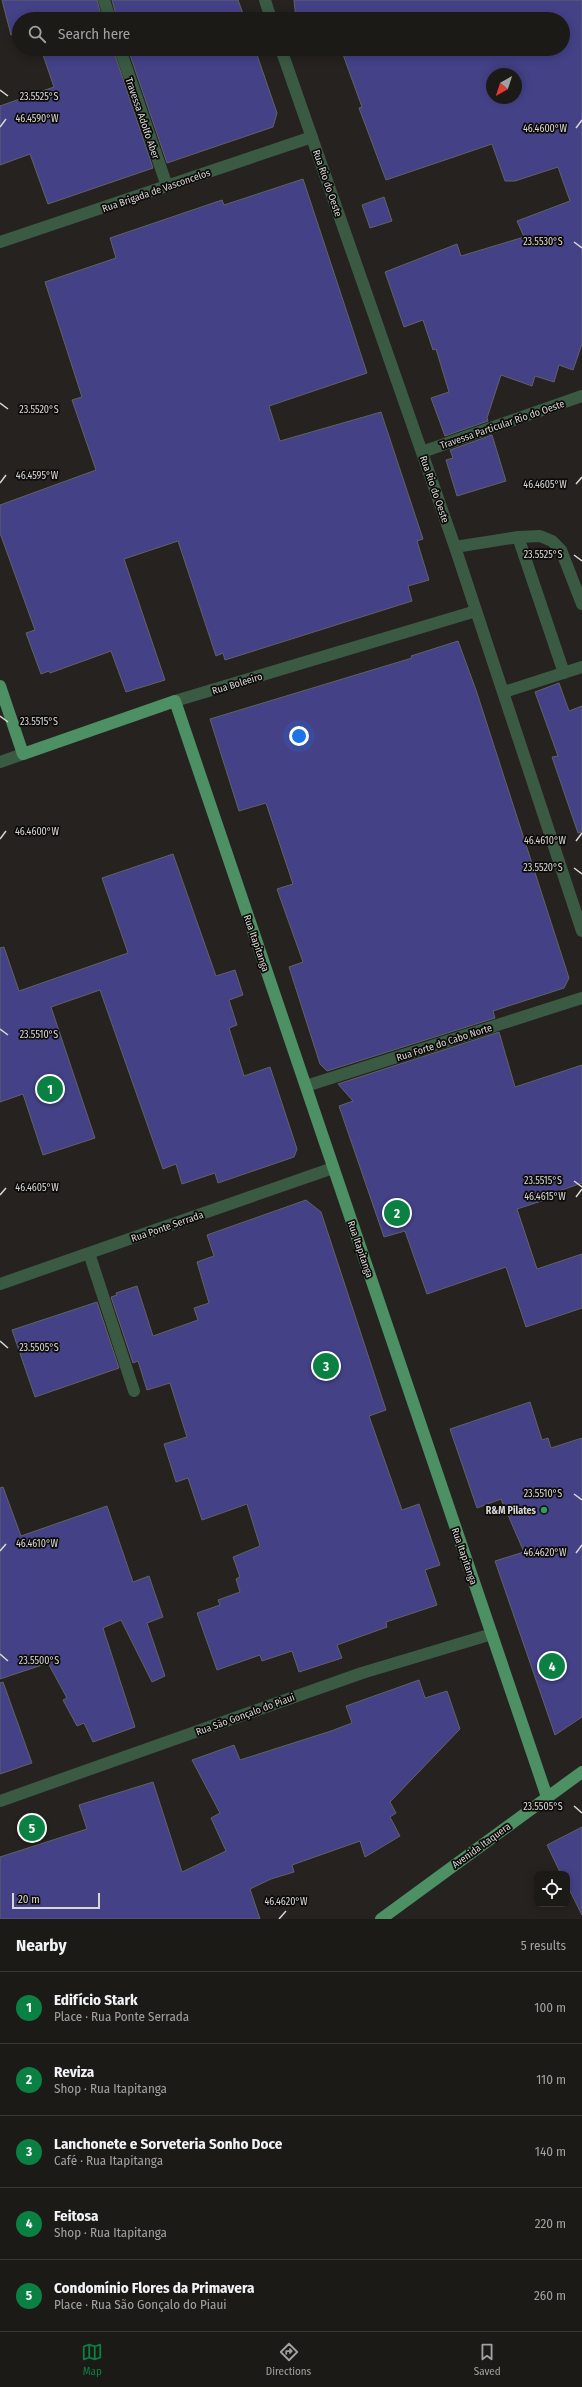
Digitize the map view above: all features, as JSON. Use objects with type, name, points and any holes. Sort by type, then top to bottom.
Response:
[{"type":"main road","points":[[0,686],[23,754]]},
{"type":"main road","name":"Rua Boleeiro","points":[[23,754],[175,701]]},
{"type":"main road","name":"Rua Itapitanga","points":[[175,701],[547,1797]]},
{"type":"main road","name":"Avenida Itaquera","points":[[381,1919],[547,1797],[580,1776]]},
{"type":"street","points":[[104,0],[108,12]]},
{"type":"street","points":[[264,0],[268,12]]},
{"type":"street","name":"Travessa Adolfo Aber","points":[[122,56],[167,186]]},
{"type":"street","name":"Rua Rio do Oeste","points":[[283,56],[455,546],[582,931]]},
{"type":"street","name":"Rua Brigada de Vasconcelos","points":[[0,242],[312,137]]},
{"type":"street","name":"Travessa Particular Rio do Oeste","points":[[422,452],[582,396]]},
{"type":"street","points":[[455,546],[518,537],[540,536],[552,541],[561,550],[582,604]]},
{"type":"street","points":[[518,537],[564,673]]},
{"type":"street","name":"Rua Boleeiro","points":[[175,701],[476,611]]},
{"type":"street","points":[[504,692],[582,667]]},
{"type":"street","name":"Rua Boleeiro","points":[[0,762],[23,754]]},
{"type":"street","name":"Rua Forte do Cabo Norte","points":[[306,1086],[582,998]]},
{"type":"street","name":"Rua Ponte Serrada","points":[[0,1284],[333,1168]]},
{"type":"street","points":[[89,1253],[134,1391]]},
{"type":"street","name":"Rua São Gonçalo do Piaui","points":[[0,1801],[362,1673],[492,1634]]},
{"type":"building","points":[[2,0],[97,0],[100,12],[12,12],[11,35]]},
{"type":"building","points":[[112,0],[238,0],[242,12],[115,12]]},
{"type":"building","points":[[294,0],[582,0],[582,344],[573,370],[559,365],[554,382],[535,376],[532,386],[501,375],[487,418],[488,421],[445,436],[431,398],[449,392],[436,349],[433,350],[423,320],[404,327],[385,272],[457,244],[461,256],[524,237],[517,221],[570,201],[558,167],[515,181],[505,181],[492,144],[386,180],[359,108],[362,107],[344,56],[570,56],[570,12],[295,12]]},
{"type":"building","points":[[43,56],[115,56],[153,168],[48,204],[30,154],[0,165],[0,106],[54,87]]},
{"type":"building","points":[[130,56],[257,56],[277,113],[273,127],[167,163]]},
{"type":"building","points":[[303,179],[367,373],[269,406],[280,441],[381,412],[423,539],[417,541],[429,580],[408,586],[412,601],[225,660],[223,653],[216,656],[178,541],[124,559],[165,680],[126,692],[111,651],[50,673],[49,671],[41,674],[26,633],[35,630],[0,533],[0,505],[96,470],[72,400],[82,397],[45,282],[116,258],[110,238],[222,200],[224,205]]},
{"type":"building","points":[[384,197],[392,221],[370,228],[362,205]]},
{"type":"building","points":[[492,435],[506,481],[457,496],[446,460],[453,458],[450,450]]},
{"type":"building","points":[[458,641],[476,690],[569,978],[564,988],[493,1011],[495,1018],[327,1071],[320,1064],[289,967],[303,962],[277,889],[293,884],[266,803],[239,811],[210,719],[412,658],[411,656]]},
{"type":"building","points":[[559,683],[569,711],[582,706],[582,832],[578,833],[552,757],[558,756],[535,692]]},
{"type":"building","points":[[173,854],[216,976],[235,970],[243,995],[229,1000],[237,1025],[229,1028],[244,1076],[270,1067],[297,1149],[294,1157],[218,1183],[215,1173],[182,1184],[176,1164],[163,1169],[100,990],[51,1007],[95,1138],[43,1155],[23,1094],[0,1102],[0,948],[4,947],[19,991],[128,953],[102,878]]},
{"type":"building","points":[[499,1032],[515,1087],[582,1065],[582,1183],[559,1191],[560,1195],[517,1209],[537,1269],[582,1254],[582,1308],[526,1327],[506,1267],[427,1294],[405,1231],[384,1237],[339,1106],[353,1101],[338,1084]]},
{"type":"building","points":[[306,1200],[321,1212],[386,1410],[369,1416],[402,1510],[419,1504],[440,1565],[425,1570],[437,1605],[386,1622],[387,1627],[337,1645],[342,1658],[299,1672],[292,1651],[262,1661],[260,1655],[217,1670],[197,1613],[220,1605],[218,1600],[240,1592],[236,1579],[240,1577],[233,1557],[260,1546],[247,1504],[202,1520],[188,1478],[176,1482],[164,1444],[187,1437],[170,1383],[147,1390],[138,1361],[133,1363],[111,1297],[117,1295],[116,1293],[137,1286],[153,1336],[198,1320],[194,1308],[209,1303],[197,1262],[214,1256],[207,1235]]},
{"type":"building","points":[[97,1302],[119,1368],[35,1397],[12,1330]]},
{"type":"building","points":[[530,1402],[542,1440],[548,1438],[551,1448],[582,1438],[582,1717],[555,1735],[495,1561],[524,1552],[501,1499],[477,1508],[450,1429]]},
{"type":"building","points":[[3,1487],[21,1536],[107,1506],[133,1582],[149,1576],[163,1617],[147,1623],[165,1676],[152,1682],[121,1620],[103,1628],[135,1727],[93,1742],[84,1723],[77,1726],[63,1700],[67,1698],[48,1663],[0,1679],[0,1488]]},
{"type":"building","points":[[419,1680],[425,1698],[447,1691],[460,1729],[390,1802],[396,1813],[390,1817],[400,1836],[365,1857],[360,1841],[292,1865],[294,1872],[271,1879],[250,1889],[260,1919],[0,1919],[0,1857],[87,1829],[79,1805],[153,1782],[182,1872],[226,1851],[211,1818],[220,1813],[192,1760],[234,1745],[240,1760],[331,1731],[352,1723],[346,1706]]},
{"type":"building","points":[[3,1682],[32,1763],[0,1774],[0,1683]]},
{"type":"building","points":[[582,1827],[582,1915],[570,1891],[570,1871],[560,1871],[547,1845]]},
{"type":"place","name":"Edifício Stark","points":[[50,1089]]},
{"type":"place","name":"Reviza","points":[[397,1213]]},
{"type":"place","name":"Lanchonete e Sorveteria Sonho Doce","points":[[326,1366]]},
{"type":"place","name":"R&M Pilates","points":[[544,1510]]},
{"type":"place","name":"Feitosa","points":[[552,1666]]},
{"type":"place","name":"Condomínio Flores da Primavera","points":[[32,1828]]}]
